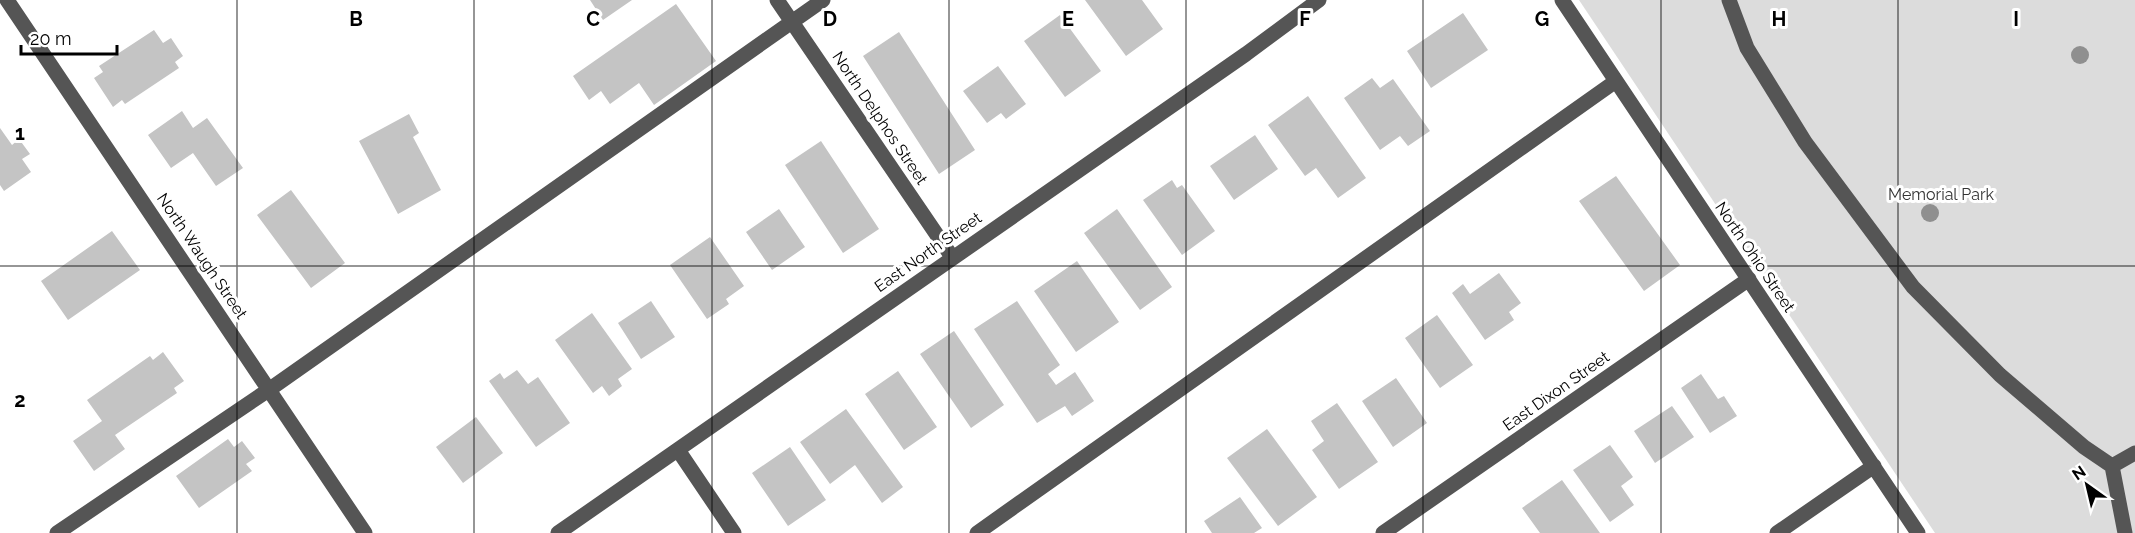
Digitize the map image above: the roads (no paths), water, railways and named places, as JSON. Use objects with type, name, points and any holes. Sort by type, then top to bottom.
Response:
[{"type":"street","name":"North Waugh Street","points":[[7,0],[365,533]]},
{"type":"street","name":"North Delphos Street","points":[[777,0],[952,257]]},
{"type":"street","points":[[57,533],[270,389],[823,0]]},
{"type":"street","name":"East North Street","points":[[558,533],[1246,54],[1319,0]]},
{"type":"street","name":"North Ohio Street","points":[[1562,0],[1918,533]]},
{"type":"street","points":[[1729,0],[1747,48],[1805,142],[1913,288],[2000,375],[2084,447],[2112,466],[2126,532]]},
{"type":"street","points":[[977,533],[1616,81]]},
{"type":"street","name":"East Dixon Street","points":[[1383,533],[1749,279]]},
{"type":"street","points":[[678,450],[734,533]]},
{"type":"street","points":[[2112,466],[2135,453]]},
{"type":"street","points":[[1777,533],[1874,466]]},
{"type":"park label","name":"Memorial Park","points":[[1941,194]]}]
